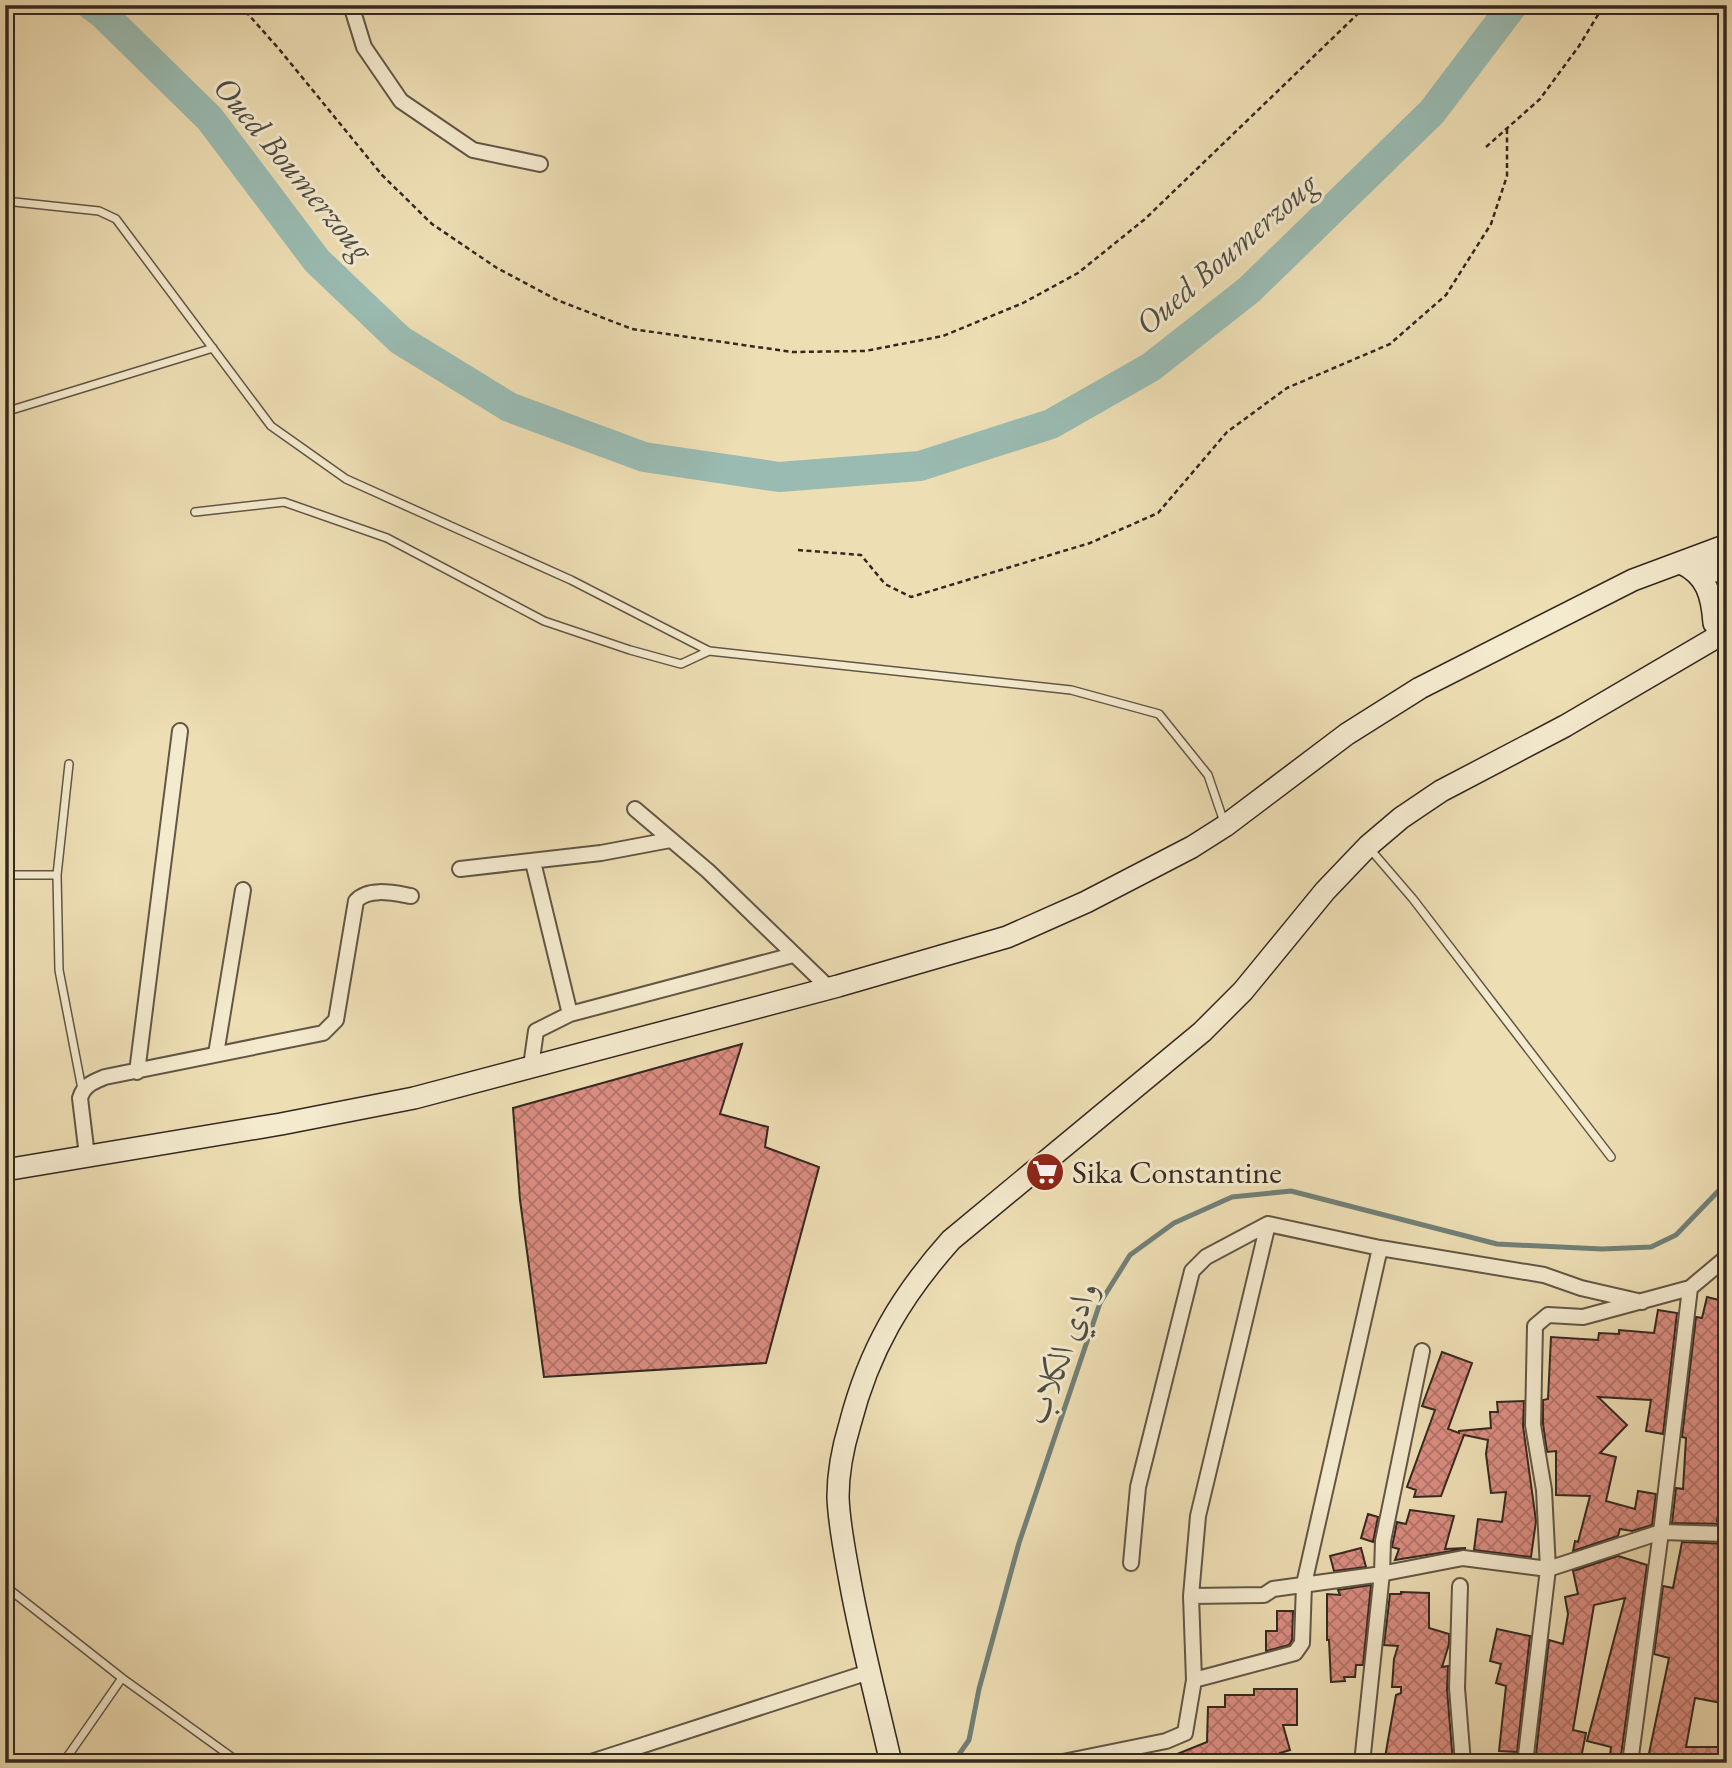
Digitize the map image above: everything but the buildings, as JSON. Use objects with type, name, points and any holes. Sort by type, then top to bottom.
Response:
[{"type":"street","points":[[351,5],[365,47],[401,101],[473,150],[540,164]]},
{"type":"street","points":[[5,1170],[281,1124],[414,1098],[829,988],[1007,937],[1086,902],[1192,846],[1225,826],[1347,733],[1420,688],[1633,580],[1727,545]]},
{"type":"street","points":[[1681,563],[1727,573]]},
{"type":"street","points":[[1681,563],[1693,569],[1705,582],[1713,599],[1720,627]]},
{"type":"street","points":[[891,1763],[869,1672],[841,1533],[838,1496],[841,1463],[855,1404],[869,1363],[885,1329],[922,1272],[951,1240],[1202,1032],[1243,991],[1325,891],[1368,846],[1401,818],[1441,791],[1565,726],[1706,645],[1720,627],[1727,594]]},
{"type":"street","points":[[137,1072],[180,731]]},
{"type":"street","points":[[635,809],[708,871],[829,988]]},
{"type":"street","points":[[460,869],[601,853],[670,839]]},
{"type":"street","points":[[533,862],[570,1014]]},
{"type":"street","points":[[216,1054],[243,890]]},
{"type":"street","points":[[87,1156],[80,1098],[83,1090],[90,1084],[104,1077],[323,1033],[336,1020],[356,901],[360,895],[369,893],[411,896]]},
{"type":"street","points":[[531,1066],[536,1031],[570,1014],[793,955]]},
{"type":"street","points":[[1058,1763],[1166,1741],[1185,1733],[1194,1680],[1191,1596],[1198,1516],[1268,1224]]},
{"type":"street","points":[[1131,1563],[1138,1487],[1192,1271],[1206,1257],[1268,1224],[1380,1248],[1544,1275],[1581,1288],[1642,1302]]},
{"type":"street","points":[[1194,1680],[1295,1653],[1302,1643],[1304,1584],[1380,1248]]},
{"type":"street","points":[[1525,1763],[1548,1569],[1544,1490],[1533,1424],[1535,1326],[1548,1315],[1583,1317],[1690,1288],[1727,1257]]},
{"type":"street","points":[[1630,1763],[1690,1288]]},
{"type":"street","points":[[1362,1763],[1383,1541],[1422,1351]]},
{"type":"street","points":[[1191,1596],[1264,1595],[1273,1589],[1463,1558],[1548,1569],[1661,1532],[1727,1534]]},
{"type":"street","points":[[1460,1586],[1457,1688],[1463,1763]]},
{"type":"street","points":[[588,1763],[869,1672]]},
{"type":"lane","points":[[5,201],[99,211],[116,219],[271,426],[346,479],[571,580],[709,651],[1071,690],[1158,714],[1208,775],[1225,826]]},
{"type":"lane","points":[[5,412],[213,348]]},
{"type":"lane","points":[[195,512],[284,502],[387,538],[544,621],[629,650],[681,664],[709,651]]},
{"type":"lane","points":[[69,764],[57,875],[59,970],[83,1090]]},
{"type":"lane","points":[[1368,846],[1413,899],[1611,1157]]},
{"type":"lane","points":[[5,875],[57,875]]},
{"type":"lane","points":[[5,1586],[122,1678],[240,1763]]},
{"type":"lane","points":[[63,1763],[122,1678]]},
{"type":"path","points":[[240,5],[382,175],[432,224],[497,268],[557,300],[632,329],[792,352],[865,351],[943,336],[1023,303],[1078,273],[1145,219],[1367,5]]},
{"type":"path","points":[[1486,147],[1540,99],[1580,46],[1604,5]]},
{"type":"path","points":[[798,550],[860,555],[885,584],[911,597],[1090,543],[1158,513],[1227,432],[1287,388],[1390,344],[1446,295],[1490,224],[1507,176],[1507,129]]},
{"type":"waterway","name":"Oued Boumerzoug","points":[[91,5],[210,119],[317,261],[400,340],[509,407],[644,457],[779,477],[920,466],[1051,424],[1151,367],[1249,290],[1432,112],[1513,5]]},
{"type":"waterway","name":"وادي الكلاب","points":[[953,1763],[969,1740],[979,1689],[1019,1543],[1100,1303],[1130,1255],[1174,1223],[1232,1197],[1291,1191],[1497,1244],[1602,1249],[1651,1247],[1676,1235],[1727,1182]]},
{"type":"place","name":"Sika Constantine","points":[[1045,1172]]}]
